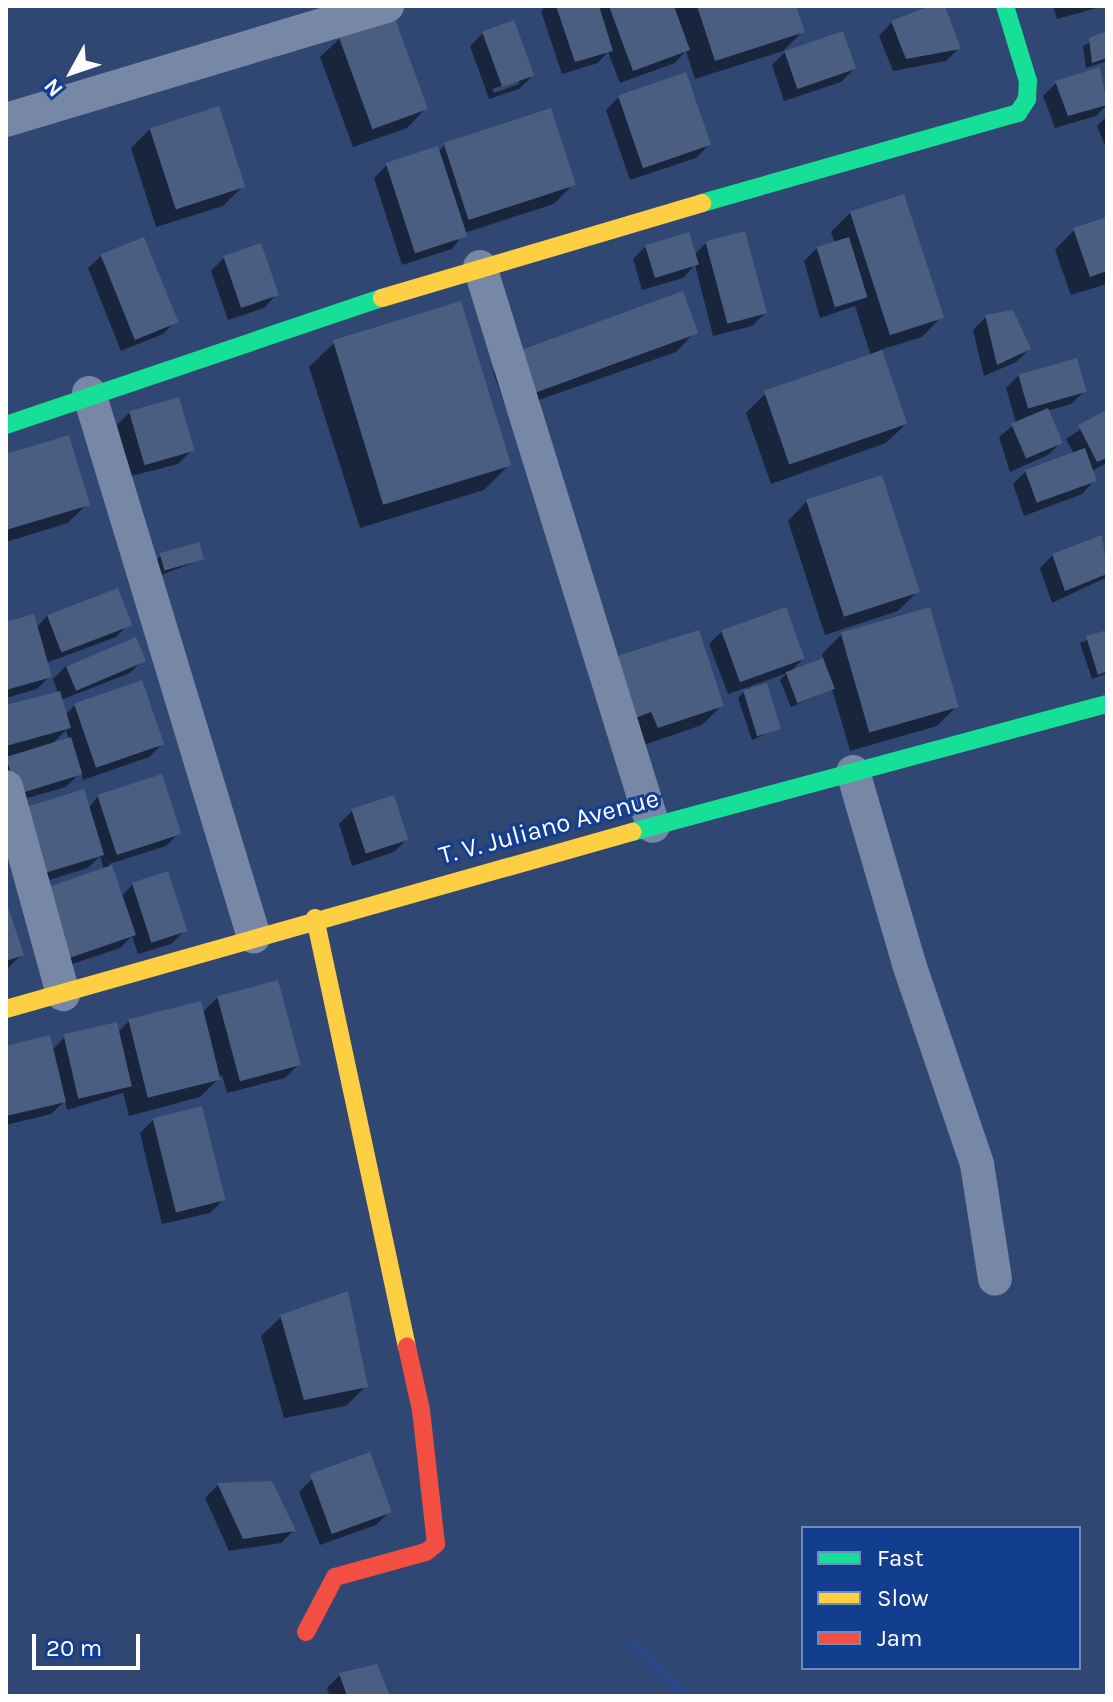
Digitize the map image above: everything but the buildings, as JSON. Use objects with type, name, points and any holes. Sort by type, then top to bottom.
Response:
[{"type":"street","points":[[6,120],[387,6]]},
{"type":"street","points":[[6,425],[89,393],[480,267],[1018,113],[1027,99],[1028,81],[1005,6]]},
{"type":"street","points":[[480,267],[653,826]]},
{"type":"street","points":[[89,393],[254,937]]},
{"type":"street","name":"T. V. Juliano Avenue","points":[[6,1009],[315,918],[1107,704]]},
{"type":"street","points":[[853,772],[909,964],[973,1150],[995,1279]]},
{"type":"street","points":[[6,787],[63,994]]},
{"type":"street","points":[[306,1632],[335,1577],[420,1555],[436,1544],[438,1529],[421,1410],[315,918]]},
{"type":"waterway","points":[[632,1642],[684,1696]]},
{"type":"traffic: fast","points":[[702,203],[1018,113],[1027,99],[1028,81],[1005,6]]},
{"type":"traffic: fast","points":[[6,425],[382,298]]},
{"type":"traffic: fast","points":[[632,832],[1107,704]]},
{"type":"traffic: slow","points":[[382,298],[702,203]]},
{"type":"traffic: slow","points":[[6,1009],[632,832]]},
{"type":"traffic: slow","points":[[315,918],[407,1347]]},
{"type":"traffic: jam","points":[[306,1632],[335,1577],[426,1552],[436,1544],[421,1410],[407,1347]]}]
